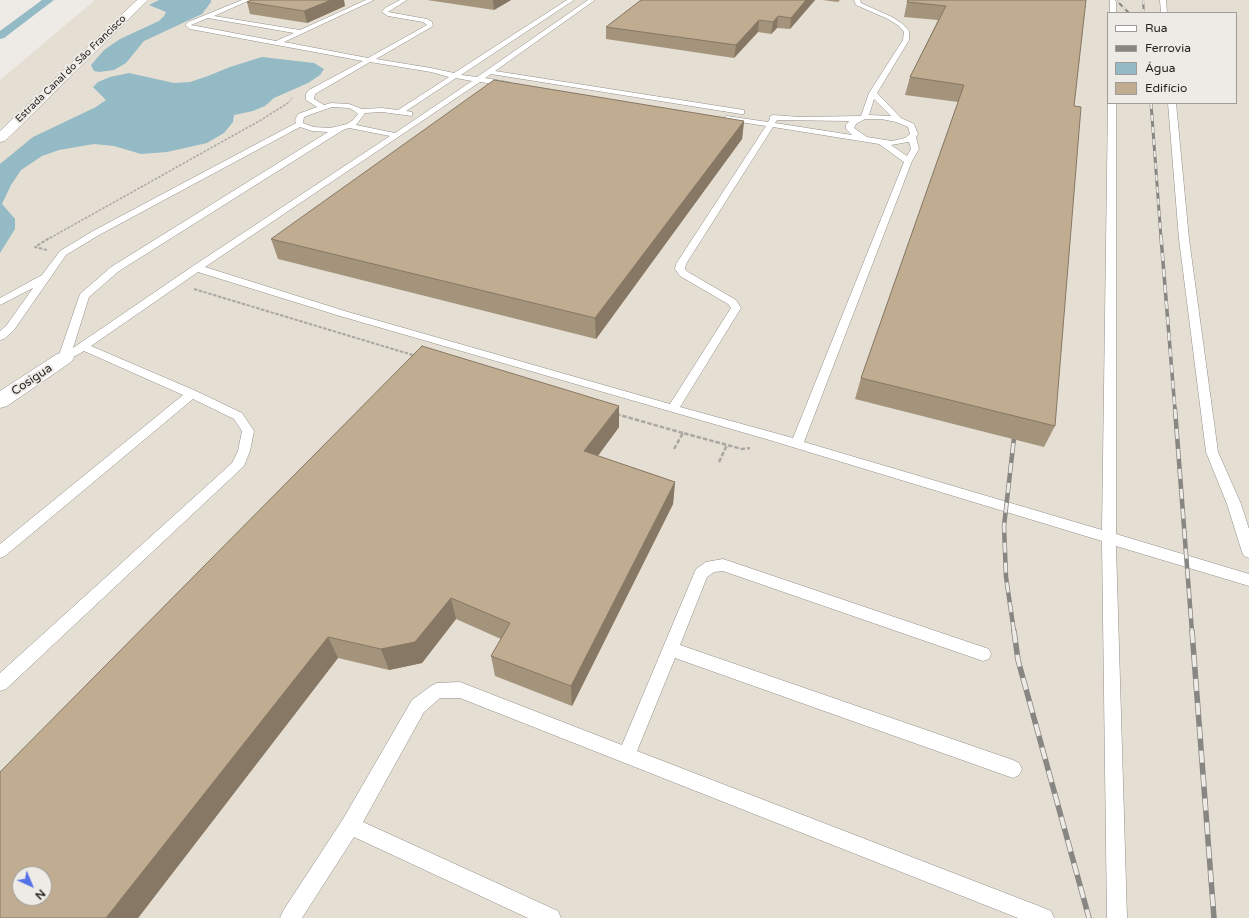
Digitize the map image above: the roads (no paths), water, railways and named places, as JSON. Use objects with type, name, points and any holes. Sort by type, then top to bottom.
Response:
[{"type":"street","name":"Estrada Canal do São Francisco","points":[[0,138],[142,0]]},
{"type":"street","name":"Cosigua","points":[[0,401],[64,358]]},
{"type":"lane","points":[[247,0],[206,16],[188,25],[190,27],[517,86]]},
{"type":"lane","points":[[277,43],[371,0]]},
{"type":"lane","points":[[322,107],[310,100],[310,94],[430,26],[430,23],[425,20],[388,14],[385,12],[387,8],[404,0]]},
{"type":"lane","points":[[400,112],[571,0]]},
{"type":"lane","points":[[64,358],[425,116],[592,0]]},
{"type":"lane","points":[[856,0],[858,4],[890,18],[901,25],[907,32],[906,40],[873,93],[861,118],[850,125],[850,129],[853,133],[865,139]]},
{"type":"lane","points":[[1113,0],[1113,12]]},
{"type":"lane","points":[[1163,0],[1164,12]]},
{"type":"lane","points":[[552,12],[570,15]]},
{"type":"lane","points":[[206,16],[301,32]]},
{"type":"lane","points":[[430,70],[465,69],[627,94],[883,143],[901,142],[912,137]]},
{"type":"lane","points":[[873,93],[898,120]]},
{"type":"lane","points":[[618,102],[627,94]]},
{"type":"lane","points":[[1112,104],[1109,538],[1117,918]]},
{"type":"lane","points":[[1172,104],[1184,239],[1212,452],[1234,504],[1249,552]]},
{"type":"lane","points":[[0,337],[10,328],[63,253],[300,124],[300,120],[306,112],[322,107],[345,106],[356,108],[360,111],[382,110],[425,116]]},
{"type":"lane","points":[[64,358],[84,296],[115,269],[361,118],[362,114],[360,111]]},
{"type":"lane","points":[[717,117],[773,121],[881,117],[898,120],[911,126],[914,130],[912,137],[915,149],[908,161],[798,444]]},
{"type":"lane","points":[[673,409],[736,308],[732,302],[684,274],[680,269],[681,264],[773,121]]},
{"type":"lane","points":[[300,124],[312,129],[325,130],[345,127],[396,135]]},
{"type":"lane","points":[[883,143],[908,161]]},
{"type":"lane","points":[[197,268],[344,314],[798,444],[1249,580]]},
{"type":"lane","points":[[0,302],[46,276]]},
{"type":"lane","points":[[0,684],[237,466],[244,451],[248,431],[238,416],[192,394],[82,347]]},
{"type":"lane","points":[[0,552],[192,394]]},
{"type":"lane","points":[[627,755],[701,573],[710,566],[723,565],[984,654]]},
{"type":"lane","points":[[670,649],[1013,769]]},
{"type":"lane","points":[[290,918],[350,826],[418,706],[437,691],[460,690],[1044,918]]},
{"type":"lane","points":[[350,826],[551,918]]},
{"type":"water","points":[[159,0],[211,0],[211,2],[202,14],[144,41],[126,63],[114,70],[99,72],[94,71],[91,65],[104,50],[120,39],[159,21],[164,16],[166,12],[149,5]]},
{"type":"water","points":[[262,57],[314,63],[324,69],[320,75],[308,83],[274,98],[265,106],[253,111],[234,115],[233,122],[224,133],[207,143],[167,152],[141,154],[114,146],[94,144],[59,150],[42,156],[21,170],[11,185],[2,204],[15,219],[15,229],[0,253],[0,164],[33,137],[96,107],[106,100],[93,87],[98,82],[110,77],[129,73],[174,83],[190,82]]},
{"type":"waterway","points":[[0,36],[49,0]]},
{"type":"railway","points":[[1116,0],[1128,12]]},
{"type":"railway","points":[[1143,0],[1144,12]]},
{"type":"railway","points":[[1151,104],[1161,238]]},
{"type":"railway","points":[[1161,237],[1175,410]]},
{"type":"railway","points":[[1175,409],[1192,632]]},
{"type":"railway","points":[[1014,632],[1006,577],[1004,526],[1015,429]]},
{"type":"railway","points":[[1014,631],[1018,660],[1089,918]]},
{"type":"railway","points":[[1192,631],[1214,918]]}]
